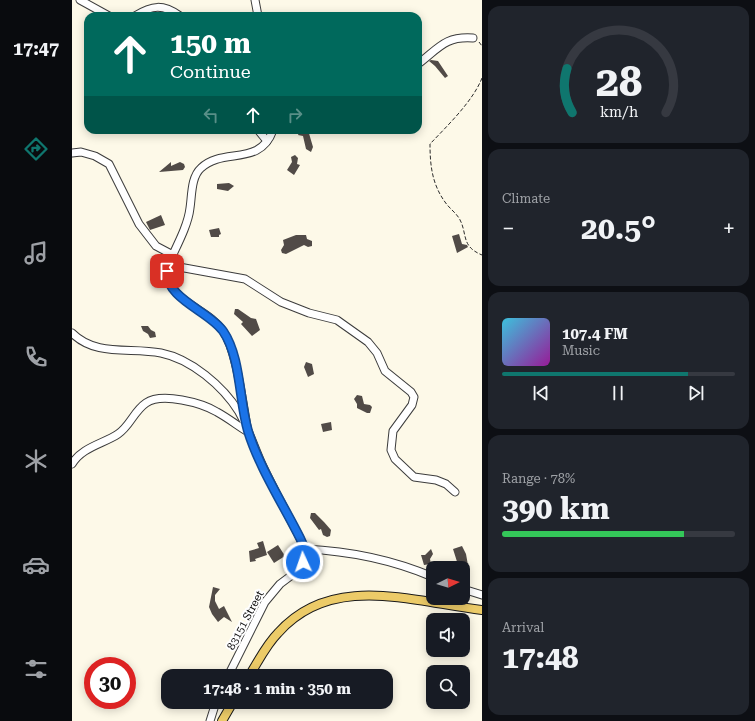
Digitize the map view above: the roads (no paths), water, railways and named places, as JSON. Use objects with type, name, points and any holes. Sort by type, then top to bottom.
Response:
[{"type":"main road","points":[[253,669],[270,642],[285,625],[319,604],[335,598],[356,595],[384,595],[482,610]]},
{"type":"main road","points":[[222,721],[229,709]]},
{"type":"street","points":[[80,0],[102,12]]},
{"type":"street","points":[[255,0],[257,12]]},
{"type":"street","points":[[141,12],[149,7],[159,7],[174,12]]},
{"type":"street","points":[[422,61],[456,37],[473,38]]},
{"type":"street","points":[[263,134],[267,141]]},
{"type":"street","points":[[248,432],[228,340],[217,324],[172,289],[167,275],[168,265],[190,211],[193,186],[198,171],[203,166],[216,160],[258,151],[271,134]]},
{"type":"street","points":[[72,153],[81,152],[95,156],[109,164],[139,224],[156,246],[172,255]]},
{"type":"street","points":[[168,265],[245,279],[280,302],[310,313],[337,320],[368,342],[377,353],[385,372],[411,392],[414,397],[412,405],[393,432],[391,450],[395,459],[414,477],[436,480],[446,484],[455,492]]},
{"type":"street","points":[[72,333],[78,340],[92,347],[138,350],[162,353],[180,358],[198,370],[230,399],[239,412],[305,549],[373,557],[412,568],[426,574]]},
{"type":"street","points":[[72,464],[84,451],[123,430],[137,411],[153,400],[170,399],[196,403],[218,412],[248,432]]},
{"type":"street","name":"83151 Street","points":[[232,669],[265,602],[280,584],[300,567],[303,562],[305,549]]},
{"type":"street","points":[[470,591],[482,595]]},
{"type":"street","points":[[210,721],[214,709]]}]
